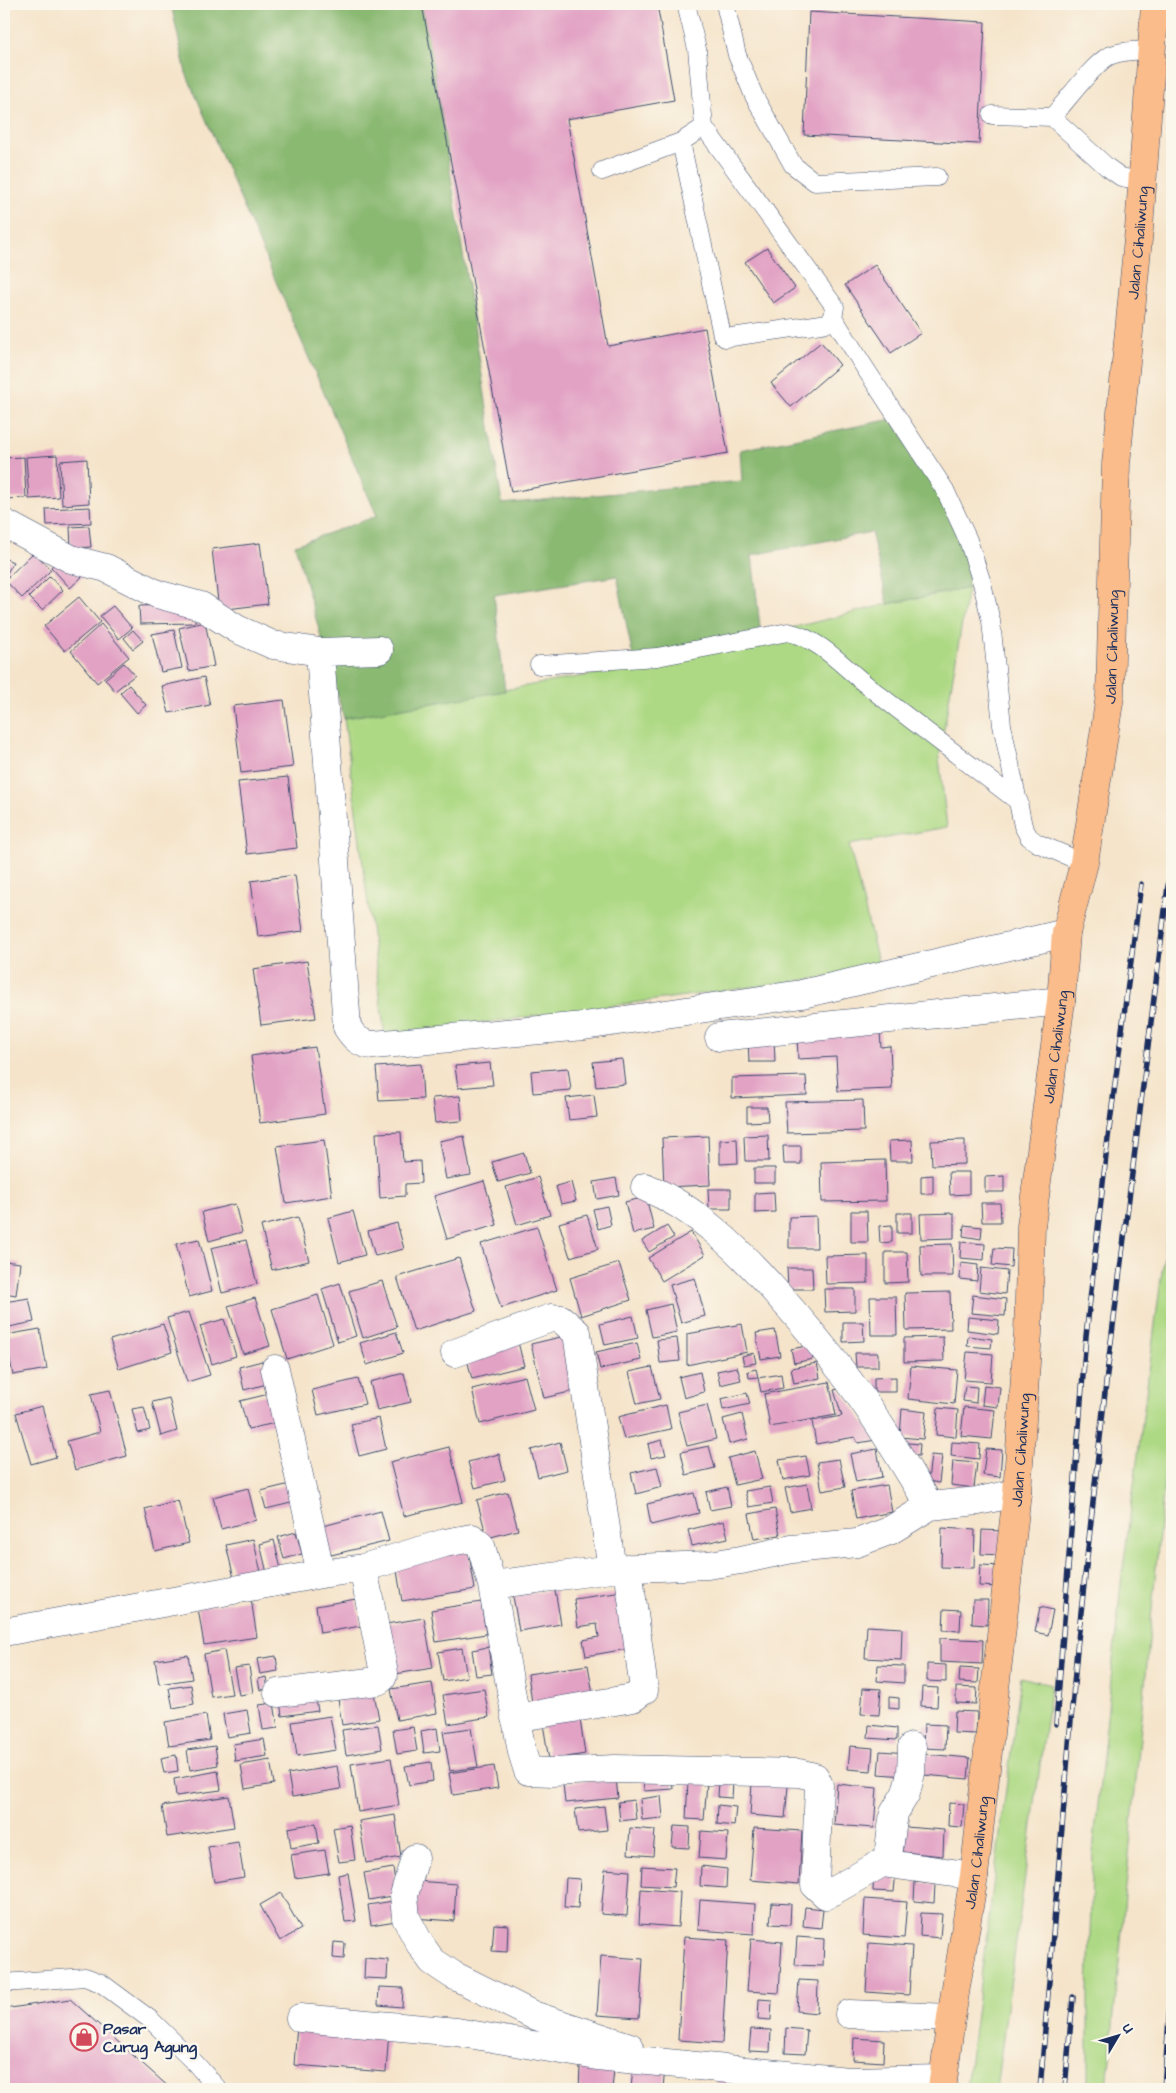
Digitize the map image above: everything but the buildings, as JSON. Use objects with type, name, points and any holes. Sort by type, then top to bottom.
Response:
[{"type":"highway","name":"Jalan Cihaliwung","points":[[943,2084],[951,2018],[974,1876],[1017,1493],[1028,1333],[1031,1226],[1061,1001],[1066,933],[1084,863],[1110,696],[1116,464],[1139,229],[1155,4]]},
{"type":"street","points":[[4,524],[71,559],[106,568],[157,594],[201,606],[237,629],[273,646],[320,652],[379,650]]},
{"type":"street","points":[[320,652],[348,1027],[352,1036],[364,1044],[373,1045],[584,1026],[802,994],[1066,933]]},
{"type":"street","points":[[719,1037],[1061,1001]]},
{"type":"street","points":[[644,1187],[676,1202],[716,1232],[751,1263],[800,1318],[869,1408],[930,1506]]},
{"type":"street","points":[[455,1353],[556,1318],[565,1321],[578,1332],[620,1569],[644,1690],[633,1698],[515,1718]]},
{"type":"street","points":[[275,1369],[321,1574]]},
{"type":"street","points":[[492,1585],[620,1569],[708,1565],[792,1549],[857,1543],[889,1531],[930,1506],[1017,1493]]},
{"type":"street","points":[[4,1632],[321,1574],[364,1568],[445,1543],[472,1538],[481,1546],[492,1585],[515,1718],[524,1764],[528,1771],[552,1772],[615,1769],[799,1773],[815,1777],[820,1793],[815,1885],[826,1895],[882,1863],[888,1856],[894,1813],[906,1793],[911,1773],[912,1747]]},
{"type":"street","points":[[278,1693],[378,1681],[382,1678],[384,1673],[364,1568]]},
{"type":"street","points":[[415,1858],[404,1895],[406,1918],[432,1961],[453,1976],[533,2015],[648,2052],[668,2063]]},
{"type":"street","points":[[882,1863],[974,1876]]},
{"type":"street","points":[[850,2014],[951,2018]]},
{"type":"street","points":[[300,2018],[457,2032],[597,2056],[848,2081],[943,2084]]},
{"type":"lane","points":[[681,142],[722,335],[725,338],[828,323],[833,317],[835,307],[704,127],[697,49],[686,4]]},
{"type":"lane","points":[[725,4],[737,55],[754,96],[793,165],[815,182],[938,177]]},
{"type":"lane","points":[[1052,116],[1108,57],[1121,52],[1152,50]]},
{"type":"lane","points":[[992,115],[1052,116],[1107,167],[1121,177],[1141,181]]},
{"type":"lane","points":[[602,171],[681,142],[704,127]]},
{"type":"lane","points":[[833,317],[864,368],[945,490],[968,540],[982,583],[991,621],[1002,725],[1023,826],[1033,841],[1084,863]]},
{"type":"lane","points":[[539,665],[657,657],[788,632],[805,636],[820,644],[855,676],[1019,802]]},
{"type":"lane","points":[[4,1983],[85,1977],[101,1983],[151,2020],[196,2064],[218,2089]]},
{"type":"green space","points":[[171,4],[424,4],[502,504],[742,481],[740,450],[892,419],[970,540],[968,588],[888,604],[871,532],[752,555],[761,636],[635,667],[617,576],[494,595],[505,691],[344,718],[295,545],[377,516],[186,73]]},
{"type":"green space","points":[[968,588],[939,758],[947,827],[849,845],[880,970],[385,1036],[344,718],[635,667],[888,604]]},
{"type":"green space","points":[[1172,1195],[1172,1397],[1107,2089],[1088,2089],[1088,1990],[1093,1851],[1121,1584]]},
{"type":"green space","points":[[1021,1677],[1051,1685],[996,2089],[966,2089]]},
{"type":"railway","points":[[1040,2089],[1077,1649],[1107,1374],[1172,854]]},
{"type":"railway","points":[[1056,1724],[1086,1336],[1108,1138],[1141,884]]},
{"type":"railway","points":[[1164,2089],[1172,1977]]},
{"type":"railway","points":[[1065,2089],[1073,1997]]},
{"type":"place","name":"Pasar Curug Agung","points":[[84,2037]]}]
